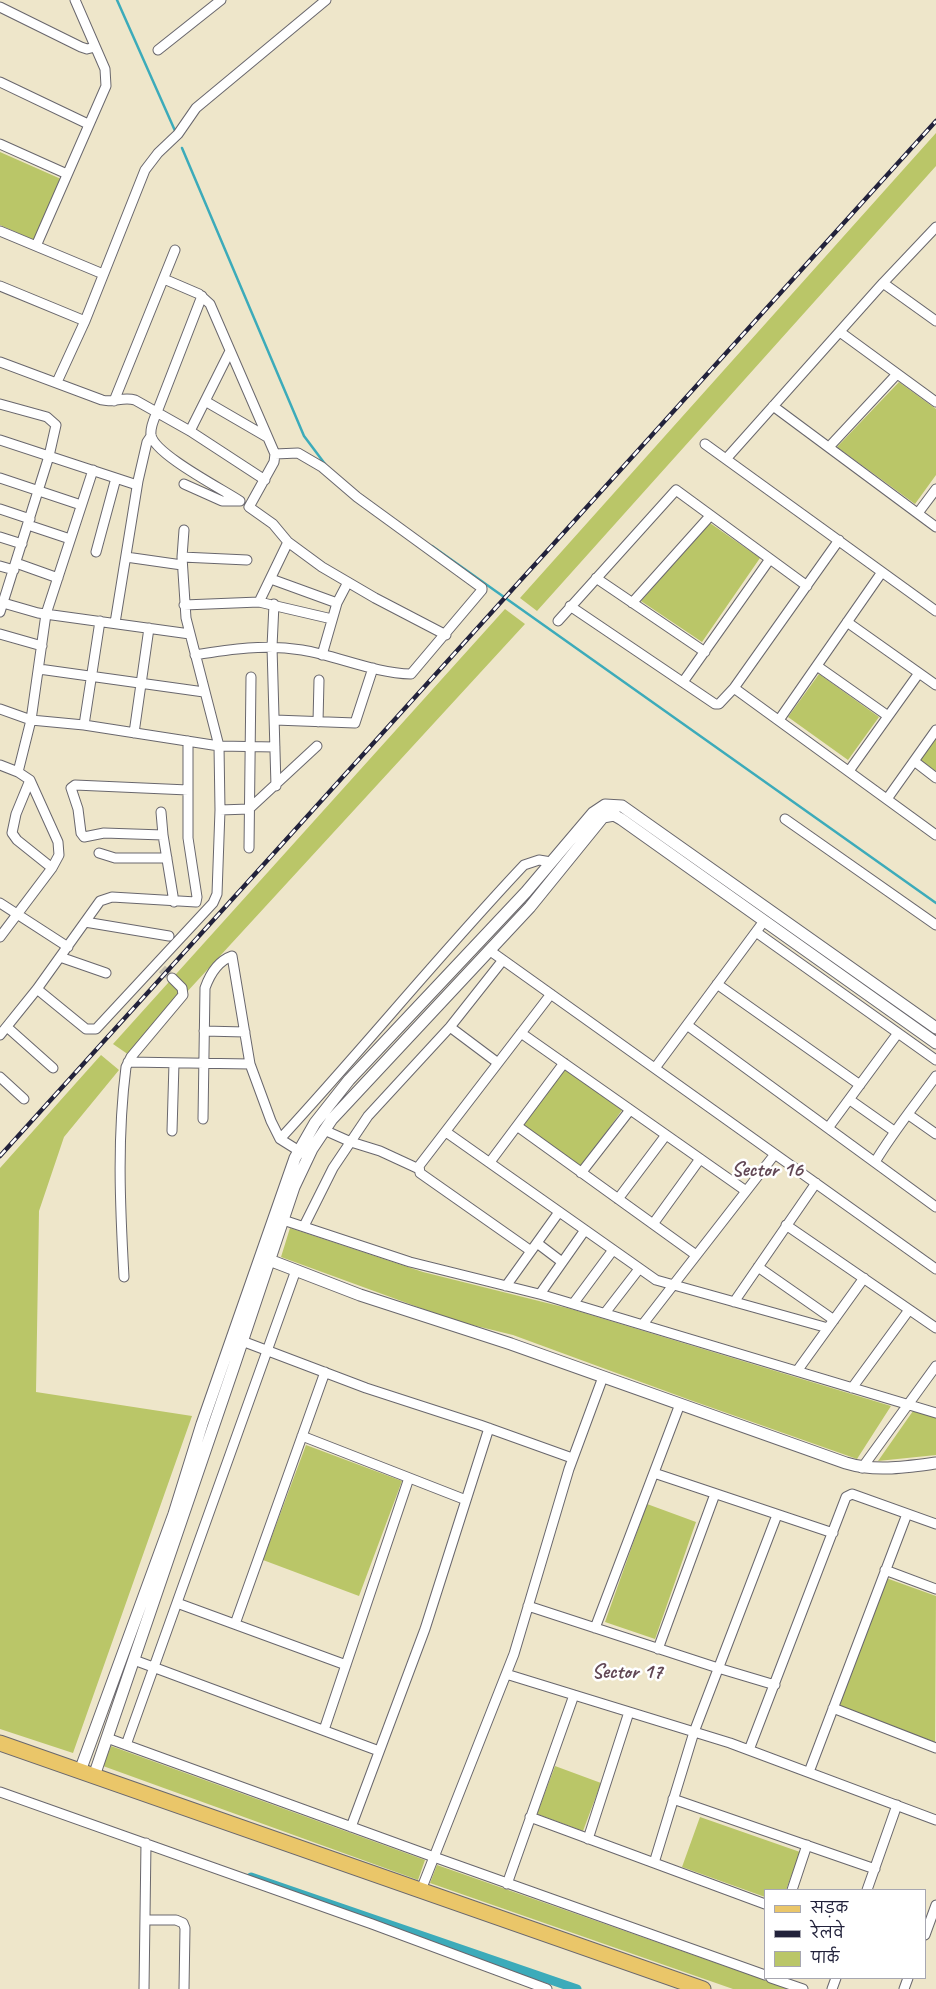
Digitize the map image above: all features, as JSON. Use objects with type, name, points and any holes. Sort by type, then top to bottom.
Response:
[{"type":"main road","points":[[0,1743],[703,1989]]},
{"type":"street","points":[[36,246],[106,86],[105,69],[75,0]]},
{"type":"street","points":[[158,50],[221,0]]},
{"type":"street","points":[[57,382],[85,321],[139,182],[151,161],[178,134],[189,117],[206,98],[326,0]]},
{"type":"street","points":[[0,8],[81,47],[87,49],[95,47]]},
{"type":"street","points":[[0,82],[88,124]]},
{"type":"street","points":[[0,144],[67,174]]},
{"type":"street","points":[[726,459],[936,228]]},
{"type":"street","points":[[0,231],[103,274]]},
{"type":"street","points":[[114,401],[175,250]]},
{"type":"street","points":[[164,279],[202,296],[210,304],[274,454],[274,462],[249,507],[273,524],[288,542],[322,567],[446,634]]},
{"type":"street","points":[[884,283],[936,321]]},
{"type":"street","points":[[0,286],[85,321]]},
{"type":"street","points":[[115,623],[137,485],[145,450],[151,436],[157,412],[202,296]]},
{"type":"street","points":[[840,332],[936,402]]},
{"type":"street","points":[[190,431],[230,351]]},
{"type":"street","points":[[0,362],[102,400],[114,401],[128,398],[190,431],[265,480]]},
{"type":"street","points":[[829,447],[897,374]]},
{"type":"street","points":[[205,401],[267,437]]},
{"type":"street","points":[[0,404],[53,420],[56,425],[49,456],[0,612]]},
{"type":"street","points":[[773,406],[936,527]]},
{"type":"street","points":[[151,436],[164,453],[240,501],[222,501],[184,484]]},
{"type":"street","points":[[0,440],[137,485]]},
{"type":"street","points":[[705,444],[936,611]]},
{"type":"street","points":[[195,656],[241,648],[272,647],[302,650],[373,668],[411,674],[481,592],[482,588],[357,497],[316,463],[298,453],[274,454]]},
{"type":"street","points":[[18,772],[31,720],[46,614],[93,470]]},
{"type":"street","points":[[0,478],[81,505]]},
{"type":"street","points":[[96,552],[116,478]]},
{"type":"street","points":[[918,513],[936,489]]},
{"type":"street","points":[[558,621],[673,492],[678,491],[807,586]]},
{"type":"street","points":[[0,509],[70,539]]},
{"type":"street","points":[[632,602],[710,516]]},
{"type":"street","points":[[37,990],[86,1029],[92,1030],[99,1026],[159,967],[213,903],[217,894],[220,810],[219,746],[195,656],[184,605],[182,561],[184,530]]},
{"type":"street","points":[[0,537],[22,544]]},
{"type":"street","points":[[570,606],[715,704],[719,704],[734,688],[839,540]]},
{"type":"street","points":[[260,602],[288,542]]},
{"type":"street","points":[[126,557],[182,561],[247,560]]},
{"type":"street","points":[[683,682],[770,559]]},
{"type":"street","points":[[0,566],[15,567],[58,578]]},
{"type":"street","points":[[779,720],[882,572]]},
{"type":"street","points":[[596,578],[705,652]]},
{"type":"street","points":[[271,580],[337,603]]},
{"type":"street","points":[[322,654],[337,603],[348,582]]},
{"type":"street","points":[[2,602],[46,614],[190,634]]},
{"type":"street","points":[[184,605],[260,602],[332,619]]},
{"type":"street","points":[[274,604],[272,647],[276,786]]},
{"type":"street","points":[[84,725],[100,621]]},
{"type":"street","points":[[847,622],[936,685]]},
{"type":"street","points":[[134,733],[143,683],[149,628]]},
{"type":"street","points":[[0,634],[42,646]]},
{"type":"street","points":[[817,666],[888,716]]},
{"type":"street","points":[[275,720],[355,723],[373,668]]},
{"type":"street","points":[[39,669],[204,692]]},
{"type":"street","points":[[849,771],[919,673]]},
{"type":"street","points":[[249,848],[251,678]]},
{"type":"street","points":[[318,722],[320,680]]},
{"type":"street","points":[[734,688],[936,835]]},
{"type":"street","points":[[0,709],[31,720],[84,725],[219,746],[275,747]]},
{"type":"street","points":[[886,799],[936,730]]},
{"type":"street","points":[[0,1036],[37,990],[97,904],[105,898],[192,903],[197,900],[188,838],[188,741]]},
{"type":"street","points":[[220,810],[249,809],[276,786],[316,746]]},
{"type":"street","points":[[914,761],[936,778]]},
{"type":"street","points":[[0,765],[18,772],[30,780],[58,842],[59,855],[52,868],[0,937]]},
{"type":"street","points":[[30,780],[16,814],[12,832],[14,837],[52,868]]},
{"type":"street","points":[[163,835],[104,832],[87,837],[82,836],[78,809],[71,788],[75,785],[188,790]]},
{"type":"street","points":[[87,1774],[202,1424],[315,1124],[350,1080],[520,899],[593,812],[622,806],[936,1028]]},
{"type":"street","points":[[606,810],[936,1043]]},
{"type":"street","points":[[304,1154],[332,1119],[530,907],[603,817],[606,810]]},
{"type":"street","points":[[161,812],[174,902]]},
{"type":"street","points":[[785,819],[936,925]]},
{"type":"street","points":[[99,853],[115,858],[167,858]]},
{"type":"street","points":[[280,1139],[359,1052],[430,968],[524,865],[538,860],[551,862]]},
{"type":"street","points":[[0,903],[68,947]]},
{"type":"street","points":[[655,1068],[764,921]]},
{"type":"street","points":[[85,922],[169,936]]},
{"type":"street","points":[[756,932],[936,1060]]},
{"type":"street","points":[[489,950],[936,1269]]},
{"type":"street","points":[[60,956],[106,973]]},
{"type":"street","points":[[203,1119],[204,995],[208,980],[220,961],[232,956],[250,1064],[274,1131],[280,1139],[304,1154]]},
{"type":"street","points":[[304,1226],[333,1168],[368,1116],[450,1027],[503,960]]},
{"type":"street","points":[[124,1277],[120,1207],[120,1135],[128,1062],[183,995],[183,990],[172,978]]},
{"type":"street","points":[[717,984],[860,1085]]},
{"type":"street","points":[[418,1169],[551,994]]},
{"type":"street","points":[[687,1025],[936,1207]]},
{"type":"street","points":[[7,1027],[53,1068]]},
{"type":"street","points":[[450,1027],[498,1063]]},
{"type":"street","points":[[204,1031],[245,1032]]},
{"type":"street","points":[[522,1033],[746,1191]]},
{"type":"street","points":[[828,1128],[898,1033]]},
{"type":"street","points":[[359,1052],[370,1059]]},
{"type":"street","points":[[128,1062],[250,1064]]},
{"type":"street","points":[[172,1131],[174,1063]]},
{"type":"street","points":[[490,1162],[564,1063]]},
{"type":"street","points":[[875,1162],[894,1131],[909,1114],[936,1076]]},
{"type":"street","points":[[0,1077],[24,1099]]},
{"type":"street","points":[[850,1100],[894,1131]]},
{"type":"street","points":[[582,1173],[630,1110]]},
{"type":"street","points":[[909,1114],[936,1134]]},
{"type":"street","points":[[517,1126],[696,1255]]},
{"type":"street","points":[[324,1130],[351,1142],[380,1151],[418,1169],[420,1173],[531,1251]]},
{"type":"street","points":[[446,1132],[656,1280],[734,1302],[831,1324]]},
{"type":"street","points":[[618,1199],[666,1135]]},
{"type":"street","points":[[643,1324],[775,1154]]},
{"type":"street","points":[[653,1224],[700,1159]]},
{"type":"street","points":[[734,1302],[816,1183]]},
{"type":"street","points":[[506,1286],[559,1212]]},
{"type":"street","points":[[279,1218],[410,1262],[540,1294],[936,1413]]},
{"type":"street","points":[[786,1225],[936,1328]]},
{"type":"street","points":[[540,1294],[585,1230]]},
{"type":"street","points":[[537,1243],[562,1262]]},
{"type":"street","points":[[573,1304],[612,1250]]},
{"type":"street","points":[[265,1258],[360,1294],[862,1468],[906,1467],[936,1463]]},
{"type":"street","points":[[87,1774],[107,1738],[134,1660],[242,1341],[265,1258]]},
{"type":"street","points":[[758,1267],[831,1324]]},
{"type":"street","points":[[605,1313],[639,1269]]},
{"type":"street","points":[[126,1745],[296,1270]]},
{"type":"street","points":[[797,1371],[864,1278]]},
{"type":"street","points":[[852,1388],[909,1310]]},
{"type":"street","points":[[242,1341],[366,1388],[489,1428],[572,1458]]},
{"type":"street","points":[[862,1468],[936,1366]]},
{"type":"street","points":[[235,1624],[325,1372]]},
{"type":"street","points":[[420,1890],[514,1654],[572,1458],[603,1377]]},
{"type":"street","points":[[595,1628],[680,1404]]},
{"type":"street","points":[[351,1827],[425,1629],[489,1428]]},
{"type":"street","points":[[302,1436],[466,1500]]},
{"type":"street","points":[[654,1473],[833,1534]]},
{"type":"street","points":[[324,1730],[409,1478]]},
{"type":"street","points":[[658,1649],[715,1494]]},
{"type":"street","points":[[750,1750],[846,1497],[852,1494],[936,1524]]},
{"type":"street","points":[[809,1772],[907,1514]]},
{"type":"street","points":[[654,1863],[694,1732],[777,1515]]},
{"type":"street","points":[[885,1570],[936,1589]]},
{"type":"street","points":[[177,1603],[346,1665]]},
{"type":"street","points":[[528,1606],[775,1685]]},
{"type":"street","points":[[134,1660],[380,1751]]},
{"type":"street","points":[[506,1674],[750,1750],[936,1820]]},
{"type":"street","points":[[507,1884],[574,1695]]},
{"type":"street","points":[[833,1708],[936,1748]]},
{"type":"street","points":[[588,1839],[629,1712]]},
{"type":"street","points":[[107,1738],[434,1858],[764,1976]]},
{"type":"street","points":[[0,1792],[372,1924],[547,1989]]},
{"type":"street","points":[[674,1799],[875,1868]]},
{"type":"street","points":[[867,1889],[897,1805]]},
{"type":"street","points":[[530,1817],[764,1904]]},
{"type":"street","points":[[144,1989],[146,1843]]},
{"type":"street","points":[[792,1889],[807,1845]]},
{"type":"street","points":[[926,1932],[936,1905]]},
{"type":"street","points":[[145,1920],[176,1920],[184,1923],[184,1989]]},
{"type":"street","points":[[774,1979],[803,1989]]},
{"type":"green space","points":[[936,133],[936,166],[537,611],[520,598]]},
{"type":"green space","points":[[0,152],[61,179],[34,240],[0,225]]},
{"type":"green space","points":[[899,382],[936,409],[936,475],[915,504],[837,447]]},
{"type":"green space","points":[[710,523],[760,558],[702,642],[641,601]]},
{"type":"green space","points":[[505,609],[525,624],[129,1055],[113,1044]]},
{"type":"green space","points":[[819,674],[879,717],[848,760],[788,717]]},
{"type":"green space","points":[[936,738],[936,771],[920,760]]},
{"type":"green space","points":[[101,1055],[119,1070],[64,1137],[39,1211],[36,1392],[192,1416],[73,1753],[0,1729],[0,1168]]},
{"type":"green space","points":[[564,1069],[622,1110],[582,1167],[524,1125]]},
{"type":"green space","points":[[290,1228],[423,1272],[571,1309],[891,1406],[857,1459],[513,1335],[456,1321],[281,1257]]},
{"type":"green space","points":[[913,1411],[936,1418],[936,1455],[878,1461]]},
{"type":"green space","points":[[306,1445],[402,1481],[359,1596],[263,1560]]},
{"type":"green space","points":[[647,1504],[696,1522],[655,1639],[605,1622]]},
{"type":"green space","points":[[886,1578],[936,1596],[935,1742],[839,1707]]},
{"type":"green space","points":[[111,1746],[425,1860],[418,1880],[103,1766]]},
{"type":"green space","points":[[555,1766],[601,1783],[583,1831],[537,1814]]},
{"type":"green space","points":[[700,1817],[800,1852],[786,1889],[764,1889],[764,1897],[682,1867]]},
{"type":"green space","points":[[437,1865],[790,1989],[733,1989],[430,1883]]},
{"type":"waterway","points":[[117,0],[176,133]]},
{"type":"waterway","points":[[182,148],[304,436],[325,464]]},
{"type":"waterway","points":[[432,546],[936,903]]},
{"type":"waterway","points":[[251,1877],[577,1989]]},
{"type":"tunnel","points":[[162,969],[172,978]]},
{"type":"railway","points":[[0,1156],[936,121]]},
{"type":"district","name":"Sector 16","points":[[767,1170]]},
{"type":"district","name":"Sector 17","points":[[627,1672]]}]
